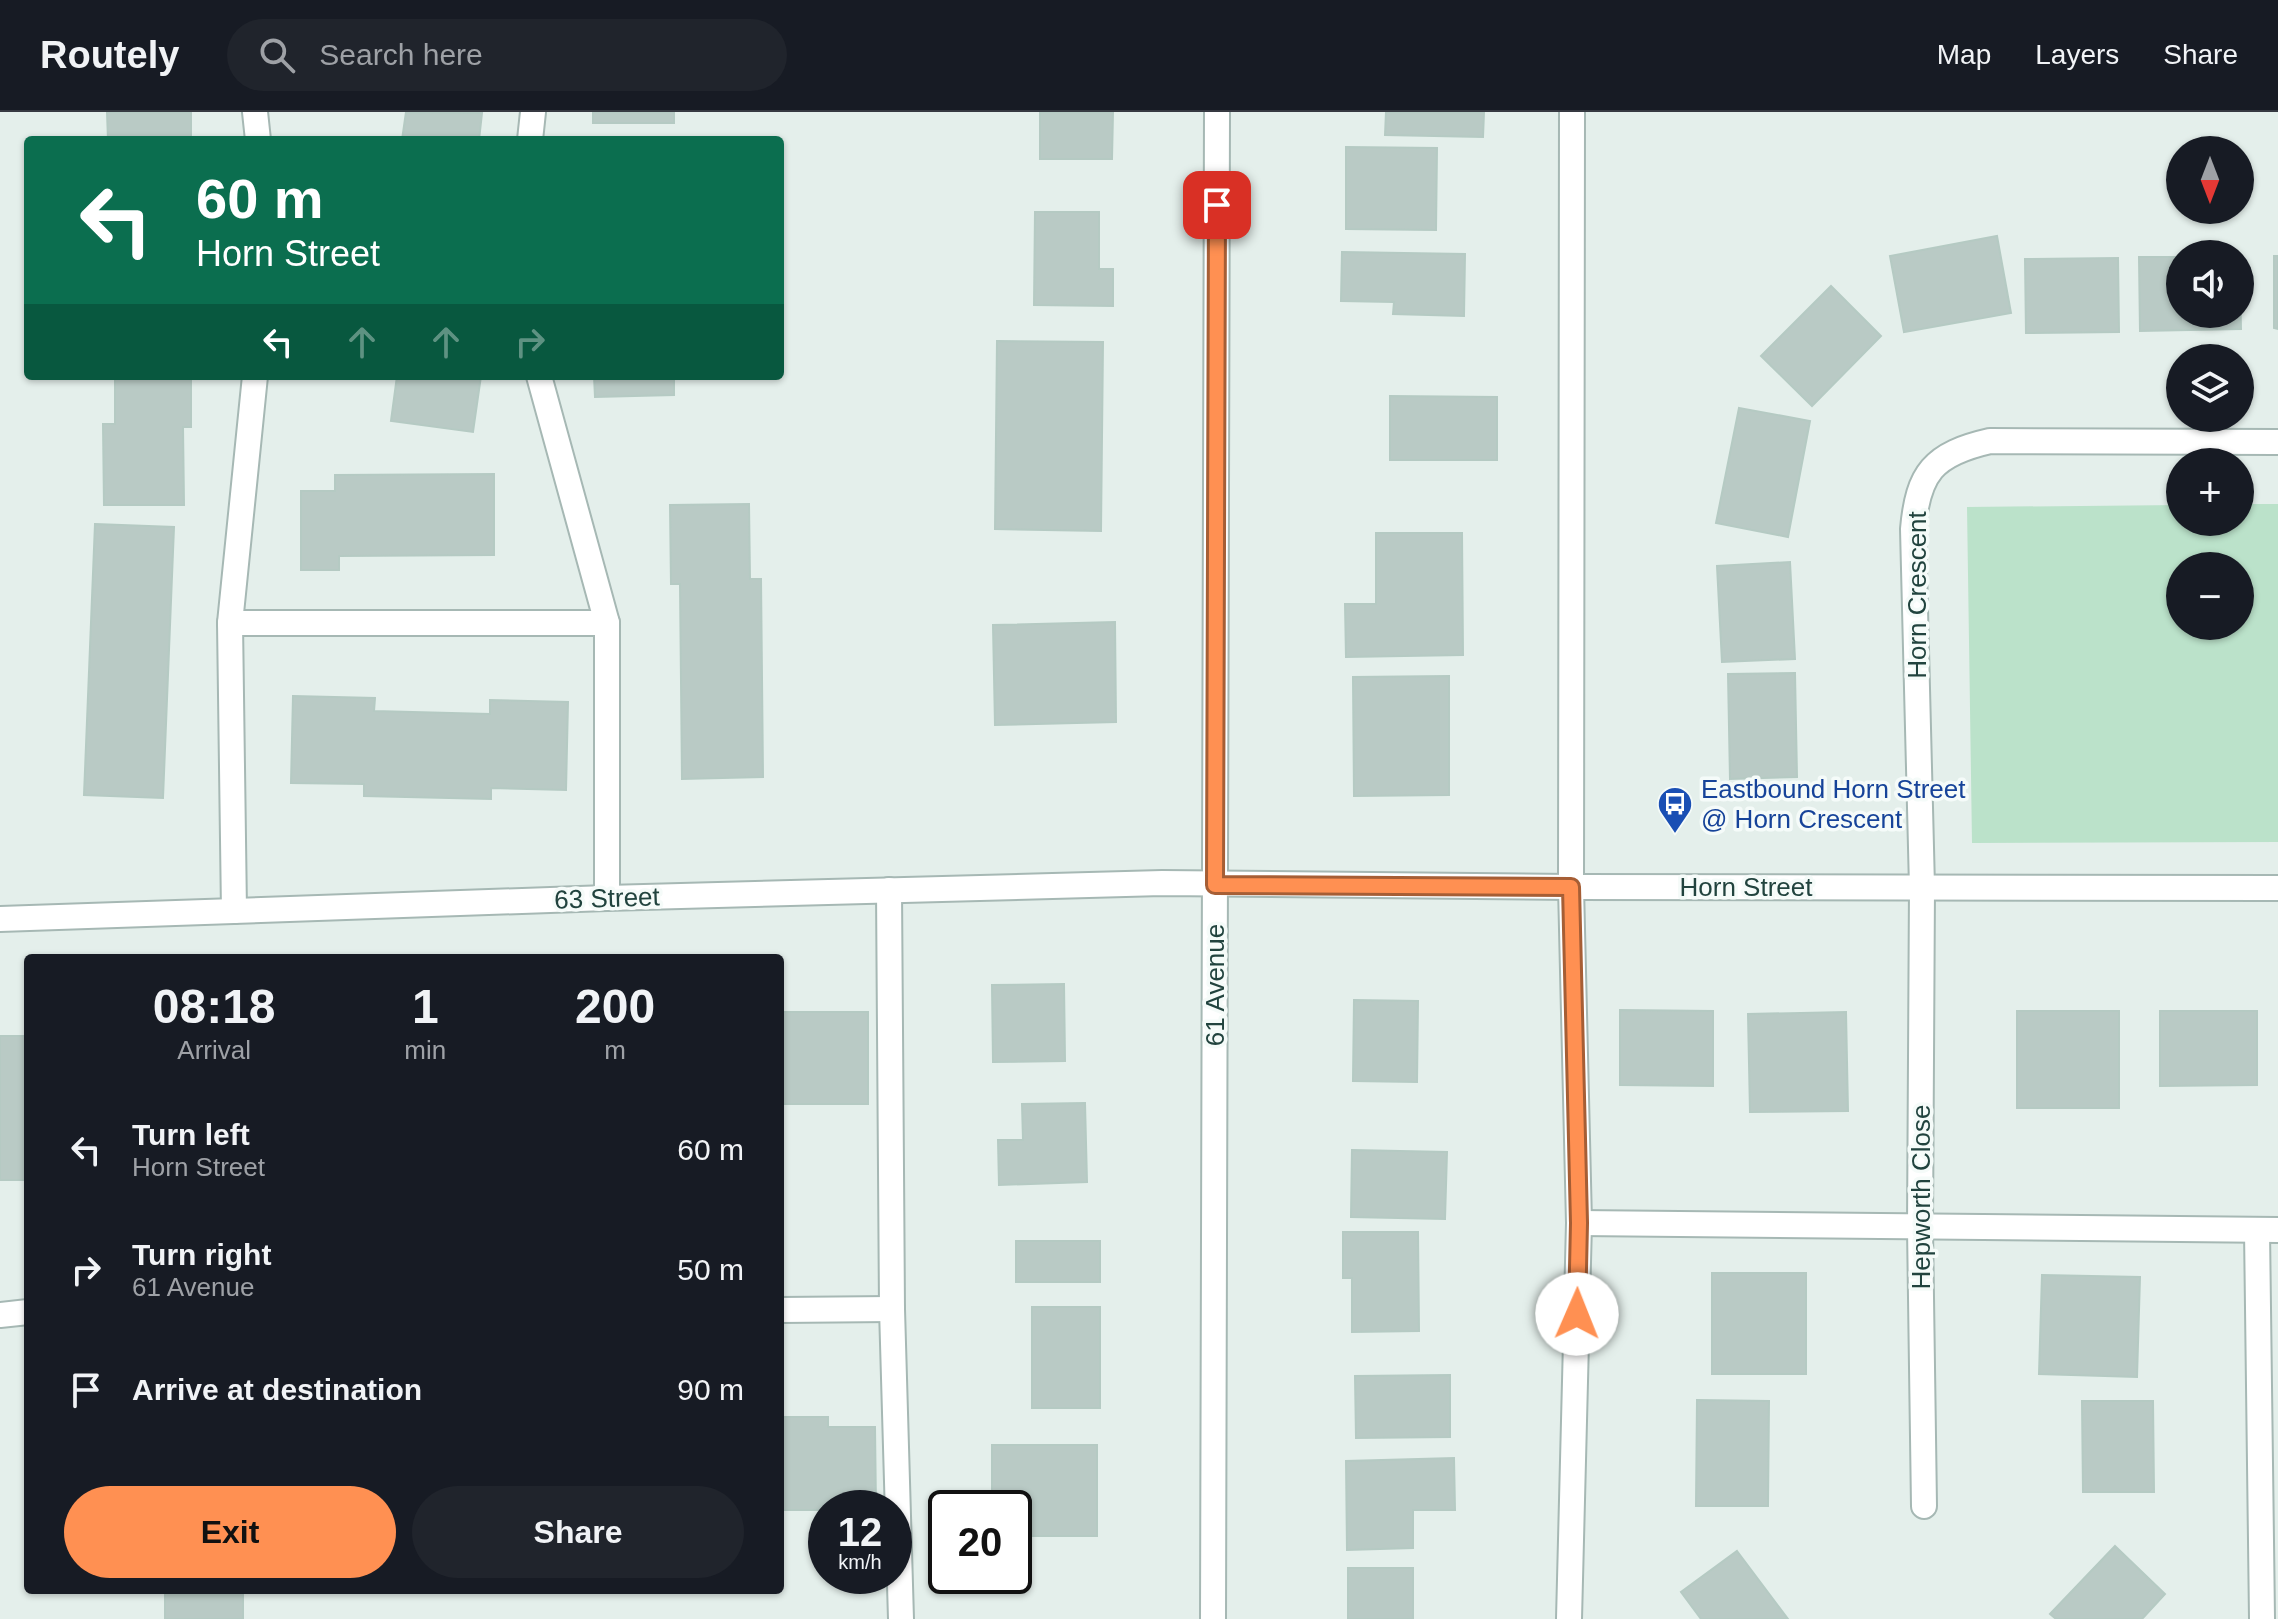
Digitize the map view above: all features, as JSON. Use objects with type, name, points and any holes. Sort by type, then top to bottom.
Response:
[{"type":"street","points":[[255,112],[258,136]]},
{"type":"street","points":[[530,136],[533,112]]},
{"type":"street","name":"61 Avenue","points":[[1213,1619],[1217,112]]},
{"type":"street","points":[[1569,1619],[1579,1223],[1571,887],[1572,112]]},
{"type":"street","points":[[234,911],[230,623],[255,380]]},
{"type":"street","points":[[540,380],[607,623],[607,898]]},
{"type":"street","name":"Horn Crescent","points":[[1922,887],[1913,529],[1915,503],[1923,480],[1950,454],[1990,441],[2278,442]]},
{"type":"street","points":[[230,623],[607,623]]},
{"type":"street","name":"63 Street","points":[[0,919],[889,890],[1162,883],[1215,885]]},
{"type":"street","name":"Horn Street","points":[[1215,885],[2278,888]]},
{"type":"street","name":"Hepworth Close","points":[[1922,887],[1920,1228],[1924,1506]]},
{"type":"street","points":[[889,890],[892,1309],[901,1619]]},
{"type":"street","points":[[1579,1223],[2267,1230],[2262,1619]]},
{"type":"street","points":[[784,1310],[892,1309]]},
{"type":"street","points":[[0,1315],[24,1312]]},
{"type":"green space","points":[[2254,504],[2278,504],[2278,842],[1972,843],[1967,507],[2166,505],[2166,536],[2254,536]]},
{"type":"building","points":[[107,112],[191,112],[191,136],[108,136]]},
{"type":"building","points":[[406,112],[482,113],[479,136],[403,136]]},
{"type":"building","points":[[593,112],[674,112],[674,123],[593,123]]},
{"type":"building","points":[[1040,112],[1113,112],[1112,159],[1040,159]]},
{"type":"building","points":[[1386,112],[1484,112],[1483,137],[1385,135]]},
{"type":"building","points":[[1346,147],[1437,148],[1436,230],[1346,229]]},
{"type":"building","points":[[1035,212],[1099,212],[1099,269],[1113,269],[1113,306],[1034,305]]},
{"type":"building","points":[[1997,236],[2011,313],[1904,332],[1890,256]]},
{"type":"building","points":[[1342,252],[1465,254],[1464,316],[1393,314],[1394,302],[1341,301]]},
{"type":"building","points":[[2274,256],[2278,256],[2278,329],[2274,328]]},
{"type":"building","points":[[2139,257],[2166,257],[2166,328],[2241,328],[2241,329],[2140,331]]},
{"type":"building","points":[[2118,258],[2119,332],[2026,333],[2025,259]]},
{"type":"building","points":[[1831,286],[1881,336],[1812,406],[1761,356]]},
{"type":"building","points":[[997,341],[1103,342],[1101,531],[995,529]]},
{"type":"building","points":[[115,380],[191,380],[191,427],[183,427],[184,505],[104,505],[103,424],[115,424]]},
{"type":"building","points":[[396,380],[480,380],[473,432],[391,421]]},
{"type":"building","points":[[594,380],[674,380],[674,395],[595,397]]},
{"type":"building","points":[[1390,396],[1497,397],[1497,460],[1390,460]]},
{"type":"building","points":[[1739,408],[1810,421],[1788,537],[1716,523]]},
{"type":"building","points":[[494,474],[494,555],[339,556],[339,570],[301,570],[301,491],[335,491],[335,475]]},
{"type":"building","points":[[749,504],[750,579],[761,579],[763,777],[682,779],[680,584],[671,584],[670,505]]},
{"type":"building","points":[[95,524],[174,527],[163,798],[84,795]]},
{"type":"building","points":[[1376,533],[1462,533],[1463,655],[1346,657],[1345,604],[1376,604]]},
{"type":"building","points":[[1790,562],[1795,659],[1722,662],[1717,566]]},
{"type":"building","points":[[1115,622],[1116,722],[995,725],[993,625]]},
{"type":"building","points":[[1795,673],[1797,777],[1730,779],[1728,674]]},
{"type":"building","points":[[1449,676],[1449,795],[1354,796],[1353,677]]},
{"type":"building","points":[[293,696],[375,698],[374,711],[490,714],[490,700],[568,702],[566,790],[491,788],[491,799],[364,796],[364,784],[291,783]]},
{"type":"building","points":[[1064,984],[1065,1061],[993,1062],[992,985]]},
{"type":"building","points":[[1354,1000],[1418,1001],[1417,1082],[1353,1081]]},
{"type":"building","points":[[1620,1010],[1713,1011],[1713,1086],[1620,1085]]},
{"type":"building","points":[[2017,1011],[2119,1011],[2119,1108],[2017,1108]]},
{"type":"building","points":[[2160,1011],[2257,1011],[2257,1085],[2160,1086]]},
{"type":"building","points":[[784,1012],[868,1012],[868,1104],[784,1104]]},
{"type":"building","points":[[1846,1012],[1848,1111],[1750,1112],[1748,1014]]},
{"type":"building","points":[[0,1036],[24,1036],[24,1180],[0,1180]]},
{"type":"building","points":[[1085,1103],[1087,1182],[999,1185],[998,1140],[1023,1140],[1022,1104]]},
{"type":"building","points":[[1352,1150],[1447,1152],[1445,1219],[1351,1217]]},
{"type":"building","points":[[1343,1232],[1418,1232],[1419,1331],[1352,1332],[1352,1278],[1343,1278]]},
{"type":"building","points":[[1016,1241],[1100,1241],[1100,1282],[1016,1282]]},
{"type":"building","points":[[1712,1273],[1806,1273],[1806,1374],[1712,1374]]},
{"type":"building","points":[[2042,1275],[2140,1277],[2137,1377],[2039,1374]]},
{"type":"building","points":[[1032,1307],[1100,1307],[1100,1408],[1032,1408]]},
{"type":"building","points":[[1450,1375],[1450,1437],[1356,1438],[1355,1376]]},
{"type":"building","points":[[1697,1400],[1769,1401],[1768,1506],[1696,1506]]},
{"type":"building","points":[[2082,1401],[2153,1401],[2154,1492],[2083,1492]]},
{"type":"building","points":[[784,1417],[828,1417],[828,1427],[875,1427],[876,1490],[808,1490],[808,1510],[784,1510]]},
{"type":"building","points":[[992,1445],[1097,1445],[1097,1536],[1032,1536],[1032,1490],[992,1490]]},
{"type":"building","points":[[1454,1458],[1455,1510],[1413,1510],[1413,1548],[1347,1550],[1346,1461]]},
{"type":"building","points":[[2115,1546],[2165,1594],[2142,1619],[2056,1619],[2050,1614]]},
{"type":"building","points":[[1737,1551],[1788,1619],[1701,1619],[1681,1592]]},
{"type":"building","points":[[1348,1568],[1413,1568],[1413,1619],[1348,1619]]},
{"type":"building","points":[[165,1594],[243,1594],[243,1619],[165,1619]]},
{"type":"place","name":"Eastbound Horn Street @ Horn Crescent","points":[[1675,835]]},
{"type":"route","points":[[1217,205],[1215,885],[1571,887],[1579,1223],[1577,1314]]}]
